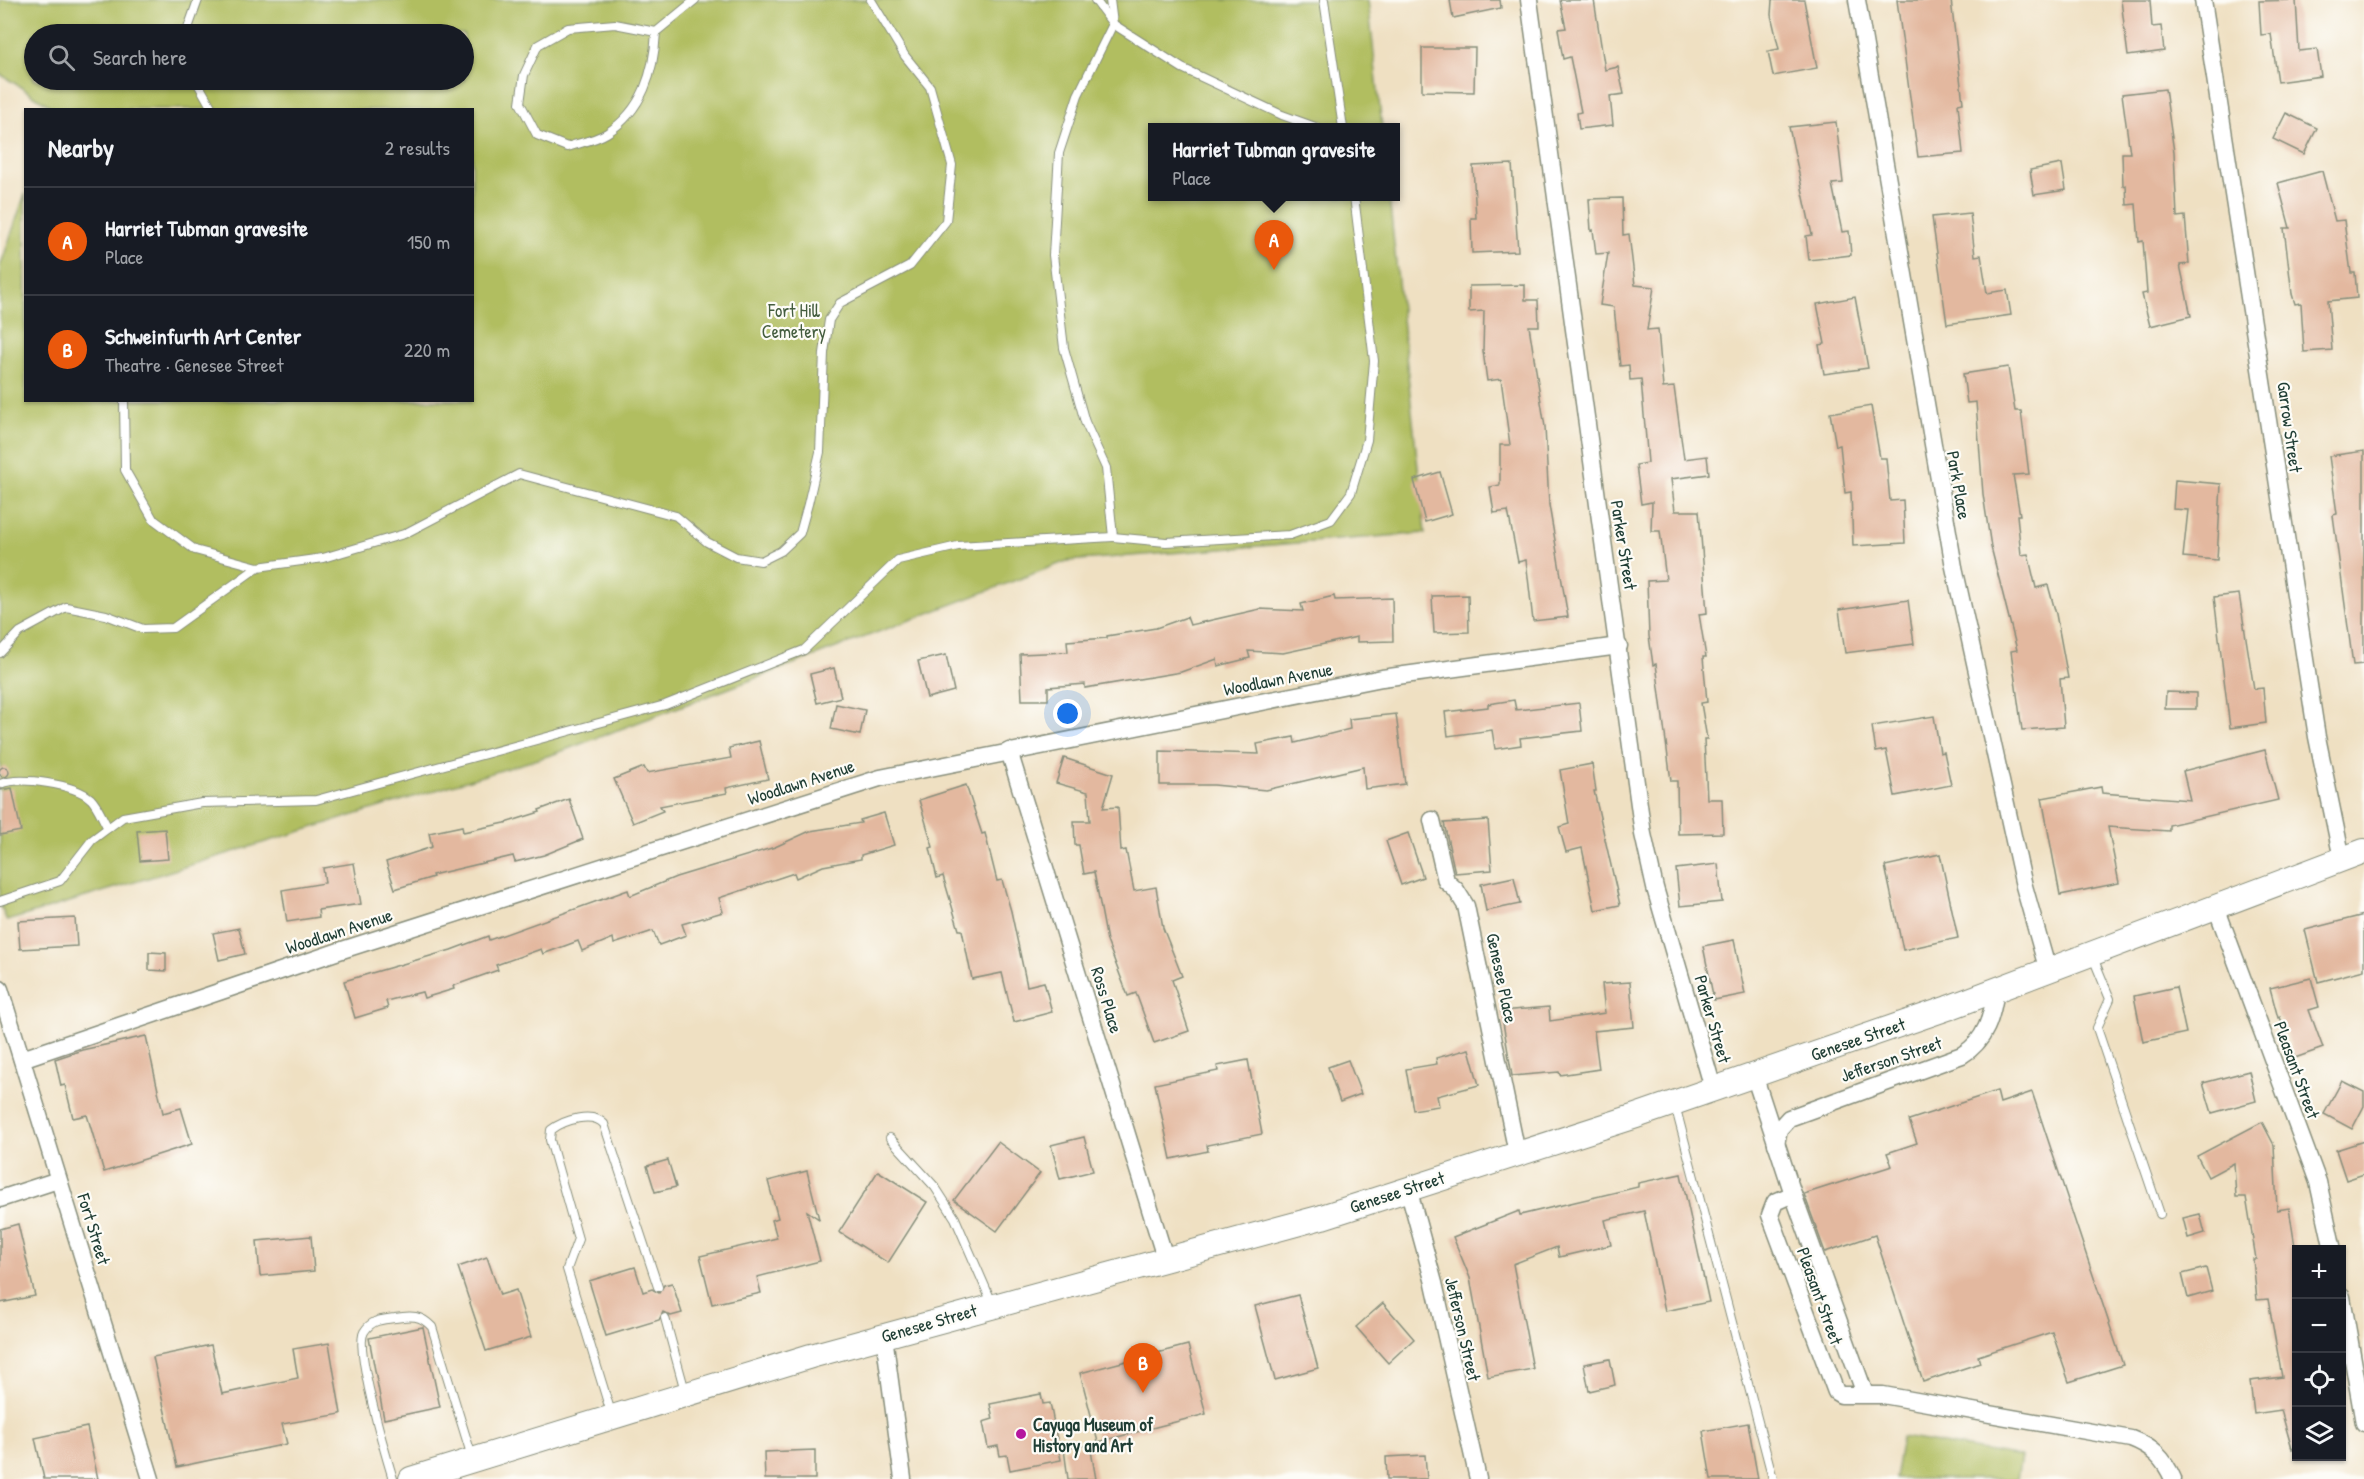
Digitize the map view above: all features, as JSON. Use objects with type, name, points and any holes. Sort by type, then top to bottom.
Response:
[{"type":"main road","name":"Genesee Street","points":[[411,1479],[468,1464],[612,1417],[884,1336],[1322,1217],[1754,1075],[2048,971],[2353,855]]},
{"type":"street","name":"Parker Street","points":[[1529,0],[1619,646],[1635,786],[1655,888],[1713,1088]]},
{"type":"street","name":"Park Place","points":[[1857,0],[1952,556],[2024,886],[2048,971]]},
{"type":"street","name":"Garrow Street","points":[[2203,0],[2317,737],[2353,855]]},
{"type":"street","name":"Woodlawn Avenue","points":[[22,1059],[339,951],[880,778],[1382,678],[1619,646]]},
{"type":"street","name":"Ross Place","points":[[1010,751],[1166,1261]]},
{"type":"street","name":"Genesee Place","points":[[1432,820],[1446,881],[1456,890],[1466,906],[1517,1153]]},
{"type":"street","name":"Pleasant Street","points":[[2216,907],[2318,1182],[2332,1245]]},
{"type":"street","name":"Fort Street","points":[[0,989],[151,1479]]},
{"type":"street","name":"Jefferson Street","points":[[1776,1144],[1779,1129],[1789,1118],[1973,1049],[1989,1023],[1996,990]]},
{"type":"street","name":"Pleasant Street","points":[[1754,1075],[1793,1194],[1865,1394]]},
{"type":"street","points":[[0,1199],[58,1180]]},
{"type":"street","name":"Jefferson Street","points":[[1408,1188],[1434,1283],[1478,1479]]},
{"type":"street","name":"Pleasant Street","points":[[1793,1194],[1775,1202],[1770,1215],[1832,1387],[1842,1395],[1865,1394],[2078,1428],[2131,1439],[2155,1451],[2163,1459],[2173,1479]]},
{"type":"street","points":[[2342,1299],[2364,1423]]},
{"type":"street","points":[[884,1336],[903,1479]]},
{"type":"lane","points":[[190,24],[198,0]]},
{"type":"lane","points":[[656,32],[615,24],[568,28],[537,45],[524,75],[520,103],[537,135],[567,147],[607,134],[634,107],[647,88],[654,59],[656,32],[695,0]]},
{"type":"lane","points":[[124,402],[125,470],[153,519],[195,550],[258,567],[323,558],[404,534],[519,474],[676,516],[707,542],[736,557],[761,561],[781,551],[800,533],[820,452],[824,353],[833,311],[840,303],[910,266],[946,221],[952,165],[930,87],[905,56],[871,0]]},
{"type":"lane","points":[[1095,0],[1113,24],[1182,68],[1282,115],[1304,123]]},
{"type":"lane","points":[[1110,0],[1113,24],[1078,95],[1059,153],[1053,255],[1064,348],[1085,422],[1106,468],[1113,537]]},
{"type":"lane","points":[[1324,0],[1342,123]]},
{"type":"lane","points":[[202,90],[212,108]]},
{"type":"lane","points":[[0,901],[60,881],[92,840],[123,817],[202,803],[316,800],[665,705],[804,650],[898,560],[958,546],[1113,537],[1166,542],[1290,535],[1331,520],[1351,493],[1367,440],[1374,360],[1355,201]]},
{"type":"lane","points":[[0,652],[20,632],[66,607],[106,615],[143,629],[173,628],[258,567]]},
{"type":"lane","points":[[0,784],[11,780],[55,784],[91,799],[108,828]]},
{"type":"lane","points":[[2092,954],[2110,999],[2097,1028],[2160,1214]]},
{"type":"lane","points":[[1675,1102],[1773,1479]]},
{"type":"lane","points":[[612,1417],[567,1269],[569,1258],[576,1251],[578,1239],[550,1140],[551,1130],[558,1125],[590,1116],[598,1118],[604,1124],[658,1287]]},
{"type":"lane","points":[[890,1138],[935,1187],[955,1218],[994,1305]]},
{"type":"lane","points":[[393,1479],[375,1413],[362,1349],[362,1334],[374,1321],[411,1316],[424,1318],[432,1327],[468,1464]]},
{"type":"lane","points":[[665,1318],[686,1395]]},
{"type":"green space","name":"Fort Hill Cemetery","points":[[0,0],[1368,0],[1382,123],[1148,123],[1148,201],[1389,201],[1425,533],[1067,561],[554,754],[7,921],[0,904],[0,267],[24,197],[24,402],[474,402],[474,108],[53,108],[25,90],[474,90],[474,24],[24,24],[24,89],[0,74]]},
{"type":"green space","points":[[1902,1437],[2021,1457],[2017,1479],[1895,1479]]},
{"type":"building","points":[[1450,0],[1500,0],[1501,8],[1453,18]]},
{"type":"building","points":[[1560,0],[1594,0],[1605,70],[1618,67],[1624,94],[1610,96],[1613,125],[1579,129],[1577,113],[1581,112],[1570,57],[1563,59],[1558,29],[1566,28]]},
{"type":"building","points":[[1772,0],[1804,0],[1817,68],[1773,76],[1768,51],[1779,49],[1771,15]]},
{"type":"building","points":[[1897,0],[1951,0],[1963,103],[1958,104],[1963,153],[1918,157]]},
{"type":"building","points":[[2121,0],[2150,0],[2152,27],[2161,26],[2164,51],[2128,56]]},
{"type":"building","points":[[2296,0],[2299,51],[2317,49],[2321,76],[2278,82],[2271,34],[2261,35],[2259,1]]},
{"type":"building","points":[[1422,48],[1475,48],[1474,92],[1422,91]]},
{"type":"building","points":[[2165,89],[2174,152],[2177,217],[2185,216],[2189,264],[2180,265],[2191,316],[2150,326],[2142,294],[2147,293],[2143,241],[2139,242],[2136,204],[2127,205],[2126,185],[2123,186],[2122,153],[2130,153],[2122,94]]},
{"type":"building","points":[[2286,113],[2317,128],[2304,154],[2273,139]]},
{"type":"building","points":[[1836,122],[1843,183],[1832,184],[1842,232],[1849,231],[1851,255],[1809,260],[1806,236],[1812,235],[1789,127]]},
{"type":"building","points":[[1512,164],[1518,251],[1472,253],[1471,218],[1476,218],[1473,166]]},
{"type":"building","points":[[2062,164],[2066,190],[2034,195],[2030,170]]},
{"type":"building","points":[[2322,171],[2335,221],[2344,220],[2351,273],[2355,273],[2357,298],[2328,301],[2332,350],[2304,352],[2301,303],[2295,304],[2292,294],[2284,228],[2290,228],[2278,183]]},
{"type":"building","points":[[1622,198],[1623,235],[1629,234],[1635,285],[1654,287],[1647,330],[1658,329],[1663,388],[1674,387],[1684,459],[1707,456],[1709,474],[1671,479],[1675,511],[1699,511],[1707,613],[1699,614],[1706,657],[1703,657],[1707,702],[1701,703],[1707,739],[1704,739],[1707,799],[1722,799],[1723,833],[1678,834],[1677,781],[1671,781],[1656,664],[1653,665],[1649,636],[1647,581],[1666,580],[1660,531],[1651,531],[1652,502],[1641,504],[1636,465],[1648,463],[1641,379],[1630,380],[1629,365],[1620,366],[1614,307],[1600,305],[1608,253],[1596,254],[1593,230],[1591,231],[1589,199]]},
{"type":"building","points":[[1970,213],[1975,256],[1981,255],[1987,293],[2007,290],[2011,315],[1947,324],[1932,217]]},
{"type":"building","points":[[1525,285],[1525,300],[1538,300],[1539,326],[1529,326],[1545,427],[1549,505],[1568,617],[1533,621],[1526,560],[1518,562],[1508,511],[1494,513],[1490,487],[1500,485],[1500,445],[1510,445],[1501,379],[1487,381],[1483,351],[1484,311],[1469,312],[1469,286]]},
{"type":"building","points":[[1855,297],[1868,368],[1824,374],[1819,345],[1825,344],[1817,304]]},
{"type":"building","points":[[2008,367],[2015,411],[2021,411],[2029,474],[2013,475],[2020,515],[2017,515],[2021,555],[2028,554],[2036,588],[2048,585],[2056,614],[2068,678],[2060,679],[2064,727],[2022,730],[2011,651],[2017,650],[1991,547],[1983,494],[1976,402],[1967,403],[1963,374]]},
{"type":"building","points":[[1871,406],[1880,458],[1886,458],[1890,501],[1903,500],[1905,543],[1853,546],[1851,492],[1845,493],[1840,445],[1836,446],[1830,413]]},
{"type":"building","points":[[2364,451],[2364,664],[2353,665],[2333,515],[2337,514],[2329,456]]},
{"type":"building","points":[[1440,472],[1452,514],[1425,522],[1414,480]]},
{"type":"building","points":[[2175,480],[2221,484],[2217,560],[2183,557],[2188,510],[2173,509]]},
{"type":"building","points":[[2239,594],[2254,689],[2263,688],[2266,723],[2230,728],[2214,597]]},
{"type":"building","points":[[1468,595],[1469,632],[1434,633],[1432,596]]},
{"type":"building","points":[[1334,596],[1335,600],[1392,598],[1393,641],[1357,642],[1357,637],[1283,653],[1248,651],[1250,658],[1218,666],[1217,659],[1181,672],[1085,688],[1085,684],[1048,687],[1048,700],[1022,700],[1020,654],[1068,652],[1067,641],[1107,638],[1107,636],[1156,628],[1187,617],[1190,625],[1260,609],[1303,611],[1301,604]]},
{"type":"building","points":[[1908,600],[1914,644],[1845,653],[1839,610]]},
{"type":"building","points":[[946,655],[954,691],[927,698],[918,661]]},
{"type":"building","points":[[834,668],[841,697],[817,703],[810,674]]},
{"type":"building","points":[[2166,692],[2196,693],[2196,709],[2165,709]]},
{"type":"building","points":[[1514,700],[1516,710],[1579,703],[1582,731],[1520,738],[1521,745],[1495,749],[1492,730],[1448,736],[1445,712],[1488,707],[1488,704]]},
{"type":"building","points":[[836,704],[865,710],[860,735],[831,729]]},
{"type":"building","points":[[1396,714],[1405,784],[1365,789],[1363,767],[1266,790],[1214,785],[1160,785],[1160,751],[1259,754],[1257,744],[1294,737],[1295,743],[1350,729],[1349,719]]},
{"type":"building","points":[[1934,716],[1940,753],[1944,752],[1951,785],[1895,796],[1886,750],[1876,752],[1872,726]]},
{"type":"building","points":[[759,741],[768,779],[726,788],[727,793],[660,806],[663,811],[633,823],[614,779],[644,767],[647,773],[731,758],[729,748]]},
{"type":"building","points":[[2265,750],[2278,800],[2169,825],[2169,831],[2108,827],[2119,883],[2060,895],[2042,798],[2101,787],[2102,793],[2190,800],[2183,771]]},
{"type":"building","points":[[1064,758],[1113,774],[1103,808],[1118,807],[1121,851],[1126,850],[1134,891],[1156,887],[1163,928],[1182,976],[1172,980],[1189,1031],[1154,1043],[1136,993],[1128,996],[1107,941],[1094,872],[1084,874],[1079,845],[1075,845],[1074,821],[1090,821],[1088,792],[1056,783]]},
{"type":"building","points":[[1592,764],[1596,791],[1594,791],[1620,905],[1595,910],[1582,848],[1566,852],[1559,827],[1569,824],[1560,770]]},
{"type":"building","points":[[4,767],[9,772],[4,777],[-1,772]]},
{"type":"building","points":[[966,785],[982,834],[985,833],[997,881],[1002,880],[1027,986],[1044,982],[1052,1012],[1014,1022],[1002,973],[972,979],[962,930],[959,930],[943,876],[937,878],[930,848],[933,847],[919,800]]},
{"type":"building","points":[[12,788],[21,831],[0,835],[0,790]]},
{"type":"building","points":[[569,799],[583,839],[544,855],[515,862],[513,856],[432,875],[433,877],[395,889],[386,862],[432,847],[429,833],[462,826],[463,832],[505,823],[540,812],[539,810]]},
{"type":"building","points":[[884,813],[894,845],[861,855],[861,859],[823,866],[796,878],[794,873],[719,898],[723,912],[682,924],[686,935],[659,945],[653,931],[614,944],[613,938],[582,951],[578,941],[543,954],[541,949],[496,965],[498,970],[453,986],[454,989],[424,998],[422,992],[386,1001],[388,1008],[355,1018],[344,981],[451,950],[488,936],[489,940],[628,890],[630,896],[676,877],[775,847],[810,831],[861,823],[860,820]]},
{"type":"building","points":[[1488,820],[1492,870],[1455,873],[1444,823]]},
{"type":"building","points":[[165,829],[168,859],[140,861],[137,831]]},
{"type":"building","points":[[1408,833],[1423,877],[1401,885],[1386,841]]},
{"type":"building","points":[[1940,854],[1958,938],[1903,950],[1885,866]]},
{"type":"building","points":[[354,863],[361,904],[318,910],[319,917],[287,922],[282,890],[325,883],[323,868]]},
{"type":"building","points":[[1718,864],[1722,902],[1680,906],[1676,869]]},
{"type":"building","points":[[1514,877],[1520,904],[1486,911],[1481,884]]},
{"type":"building","points":[[2364,915],[2364,970],[2318,982],[2305,930]]},
{"type":"building","points":[[75,918],[77,946],[20,949],[18,921]]},
{"type":"building","points":[[239,928],[245,954],[219,960],[213,933]]},
{"type":"building","points":[[1734,940],[1745,994],[1714,1000],[1703,946]]},
{"type":"building","points":[[149,952],[166,953],[166,971],[149,970]]},
{"type":"building","points":[[2311,978],[2319,1007],[2309,1010],[2323,1048],[2295,1058],[2280,1017],[2278,1018],[2270,988]]},
{"type":"building","points":[[1630,982],[1634,1027],[1594,1031],[1599,1069],[1560,1075],[1559,1072],[1512,1076],[1501,1011],[1549,1007],[1550,1021],[1605,1013],[1602,984]]},
{"type":"building","points":[[2176,987],[2186,1033],[2143,1042],[2134,996]]},
{"type":"building","points":[[146,1036],[163,1113],[181,1108],[192,1144],[104,1172],[87,1115],[73,1118],[65,1085],[61,1086],[55,1059],[82,1050]]},
{"type":"building","points":[[1469,1049],[1479,1085],[1437,1096],[1439,1106],[1413,1110],[1406,1069],[1437,1064],[1436,1058]]},
{"type":"building","points":[[1248,1060],[1262,1134],[1207,1145],[1208,1151],[1171,1159],[1155,1084],[1218,1071],[1217,1066]]},
{"type":"building","points":[[1348,1060],[1361,1094],[1340,1102],[1328,1067]]},
{"type":"building","points":[[2249,1071],[2256,1101],[2212,1113],[2203,1083]]},
{"type":"building","points":[[2342,1081],[2364,1092],[2364,1106],[2352,1129],[2324,1114]]},
{"type":"building","points":[[1997,1091],[2000,1103],[2032,1092],[2123,1365],[2069,1382],[2052,1332],[1978,1356],[1980,1363],[1923,1382],[1875,1235],[1825,1252],[1804,1194],[1892,1166],[1887,1153],[1917,1143],[1909,1120]]},
{"type":"building","points":[[2262,1122],[2274,1145],[2277,1210],[2289,1208],[2295,1245],[2292,1245],[2292,1449],[2281,1410],[2254,1414],[2250,1381],[2282,1377],[2268,1299],[2257,1300],[2253,1259],[2256,1259],[2246,1197],[2236,1197],[2234,1163],[2208,1177],[2197,1156]]},
{"type":"building","points":[[1084,1137],[1093,1171],[1060,1179],[1051,1145]]},
{"type":"building","points":[[2364,1141],[2364,1174],[2346,1180],[2336,1150]]},
{"type":"building","points":[[998,1142],[1040,1173],[997,1231],[954,1200]]},
{"type":"building","points":[[668,1160],[676,1187],[655,1192],[647,1166]]},
{"type":"building","points":[[807,1171],[819,1219],[807,1211],[820,1261],[757,1277],[761,1293],[712,1304],[700,1256],[777,1238],[772,1220],[778,1218],[768,1181]]},
{"type":"building","points":[[878,1171],[927,1202],[888,1263],[839,1232]]},
{"type":"building","points":[[1681,1174],[1709,1302],[1665,1311],[1644,1211],[1605,1220],[1611,1245],[1559,1257],[1557,1247],[1513,1264],[1533,1369],[1488,1377],[1470,1278],[1453,1237],[1519,1211],[1520,1215],[1638,1187],[1638,1183]]},
{"type":"building","points":[[2200,1214],[2205,1233],[2188,1238],[2183,1218]]},
{"type":"building","points":[[18,1224],[35,1296],[0,1303],[0,1229]]},
{"type":"building","points":[[311,1236],[314,1271],[260,1276],[257,1241]]},
{"type":"building","points":[[487,1257],[500,1295],[516,1290],[531,1337],[486,1351],[458,1267]]},
{"type":"building","points":[[635,1267],[643,1292],[652,1289],[659,1293],[664,1285],[672,1283],[682,1313],[671,1316],[663,1312],[659,1320],[606,1336],[589,1281]]},
{"type":"building","points":[[2206,1268],[2212,1291],[2188,1298],[2182,1274]]},
{"type":"building","points":[[1298,1295],[1318,1368],[1275,1380],[1255,1306]]},
{"type":"building","points":[[1383,1303],[1414,1339],[1388,1363],[1356,1327]]},
{"type":"building","points":[[423,1327],[440,1407],[384,1419],[369,1338]]},
{"type":"building","points":[[329,1343],[341,1414],[282,1424],[287,1444],[177,1467],[153,1357],[211,1345],[222,1394],[298,1378],[293,1349]]},
{"type":"building","points":[[1188,1345],[1206,1414],[1098,1442],[1080,1373]]},
{"type":"building","points":[[1610,1359],[1615,1385],[1589,1391],[1584,1364]]},
{"type":"building","name":"Cayuga Museum of History and Art","points":[[1041,1394],[1043,1404],[1050,1403],[1061,1460],[1010,1470],[1007,1455],[1000,1456],[998,1446],[988,1448],[983,1422],[993,1419],[990,1404]]},
{"type":"building","points":[[1748,1423],[1758,1479],[1711,1479],[1703,1431]]},
{"type":"building","points":[[87,1427],[98,1479],[44,1479],[35,1438]]},
{"type":"building","points":[[1090,1445],[1096,1479],[1068,1479],[1064,1449]]},
{"type":"building","points":[[815,1450],[815,1479],[765,1479],[764,1452]]},
{"type":"building","points":[[1425,1455],[1427,1479],[1387,1479],[1386,1457]]},
{"type":"place","name":"Harriet Tubman gravesite","points":[[1274,270]]},
{"type":"place","name":"Schweinfurth Art Center","points":[[1143,1393]]},
{"type":"place","name":"Cayuga Museum of History and Art","points":[[1021,1434]]}]
